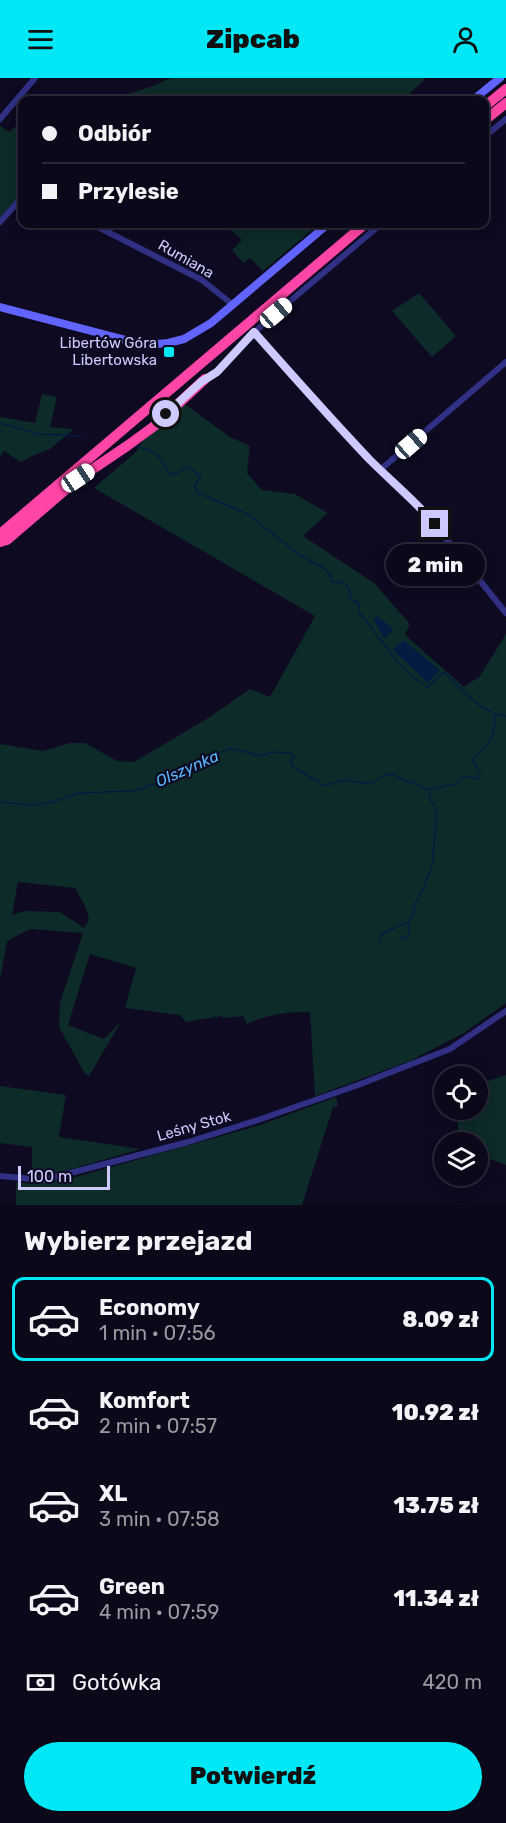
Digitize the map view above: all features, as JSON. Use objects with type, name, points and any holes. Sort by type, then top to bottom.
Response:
[{"type":"highway","points":[[489,103],[506,89]]},
{"type":"highway","points":[[489,118],[506,103]]},
{"type":"highway","points":[[2,539],[359,228]]},
{"type":"highway","points":[[2,539],[78,478],[153,426],[205,379]]},
{"type":"street","points":[[20,96],[35,78]]},
{"type":"street","points":[[478,96],[500,78]]},
{"type":"street","points":[[0,119],[18,98]]},
{"type":"street","points":[[489,133],[506,119]]},
{"type":"street","points":[[0,222],[18,202]]},
{"type":"street","name":"Rumiana","points":[[100,228],[202,280],[233,305]]},
{"type":"street","points":[[0,307],[145,345],[168,343],[192,335],[233,305],[323,228]]},
{"type":"street","points":[[205,379],[219,369],[254,332],[376,228]]},
{"type":"street","points":[[254,332],[329,417],[380,470],[424,511],[506,613]]},
{"type":"street","points":[[380,470],[506,362]]},
{"type":"street","name":"Leśny Stok","points":[[0,1176],[44,1180],[188,1142],[267,1118],[450,1049],[506,1011]]},
{"type":"green space","points":[[171,78],[425,79],[407,96],[122,96]]},
{"type":"green space","points":[[18,124],[18,200],[0,218],[0,126],[10,132]]},
{"type":"green space","points":[[228,228],[314,228],[263,271],[250,258],[243,263],[232,250],[242,240]]},
{"type":"green space","points":[[419,293],[456,336],[432,357],[392,311]]},
{"type":"green space","points":[[42,394],[57,397],[50,427],[74,429],[50,449],[21,462],[4,451],[0,457],[0,417],[35,423]]},
{"type":"green space","points":[[182,402],[230,437],[250,446],[247,473],[262,490],[295,494],[328,513],[303,536],[374,583],[410,624],[405,635],[464,687],[480,676],[506,634],[506,1003],[464,1033],[410,1061],[315,1096],[310,1012],[278,1014],[247,1024],[243,1016],[223,1018],[222,1016],[186,1022],[180,1015],[125,1008],[136,968],[90,954],[68,1025],[104,1039],[122,1020],[89,1076],[85,1074],[59,1027],[60,1003],[83,933],[30,929],[7,941],[0,980],[0,744],[43,751],[70,743],[85,743],[117,761],[134,762],[208,718],[250,689],[270,697],[315,616],[94,488],[136,452],[147,434]],"holes":[[[18,882],[75,888],[86,908],[89,920],[84,928],[60,912],[24,911],[12,915]]]},
{"type":"green space","points":[[506,1075],[506,1165],[488,1158],[488,1132],[458,1132],[458,1120],[488,1120],[488,1081]]},
{"type":"green space","points":[[0,1086],[66,1095],[59,1137],[141,1149],[44,1177],[32,1176],[32,1147],[0,1143]]},
{"type":"green space","points":[[336,1097],[338,1106],[333,1107],[302,1205],[16,1205],[16,1182],[31,1184],[65,1180],[260,1125]]},
{"type":"water","points":[[377,616],[394,629],[384,639],[374,620]]},
{"type":"water","points":[[403,640],[440,670],[428,683],[393,650]]},
{"type":"waterway","points":[[0,423],[38,434],[83,436]]},
{"type":"waterway","points":[[135,446],[157,455],[170,474],[175,474],[187,467],[201,476],[195,485],[198,493],[248,514],[298,554],[325,569],[331,576],[331,581],[344,583],[349,588],[350,598],[359,603],[359,612],[401,666],[427,688],[444,672],[480,706],[506,716]]},
{"type":"waterway","name":"Olszynka","points":[[0,802],[33,805],[53,802],[79,793],[134,791],[162,781],[172,773],[231,748],[260,756],[273,752],[291,753],[294,756],[291,763],[295,768],[325,786],[343,780],[372,784],[381,776],[391,774],[429,790],[455,784],[467,776],[478,779],[481,776],[473,760],[492,738],[496,715]]},
{"type":"waterway","points":[[399,939],[407,937],[408,923],[415,903],[432,867],[437,812],[429,792]]},
{"type":"waterway","points":[[379,942],[383,933],[407,923]]},
{"type":"place","name":"Libertów Góra Libertowska","points":[[169,352]]},
{"type":"route","points":[[166,414],[201,382],[217,372],[254,332],[334,422],[435,524]]}]
